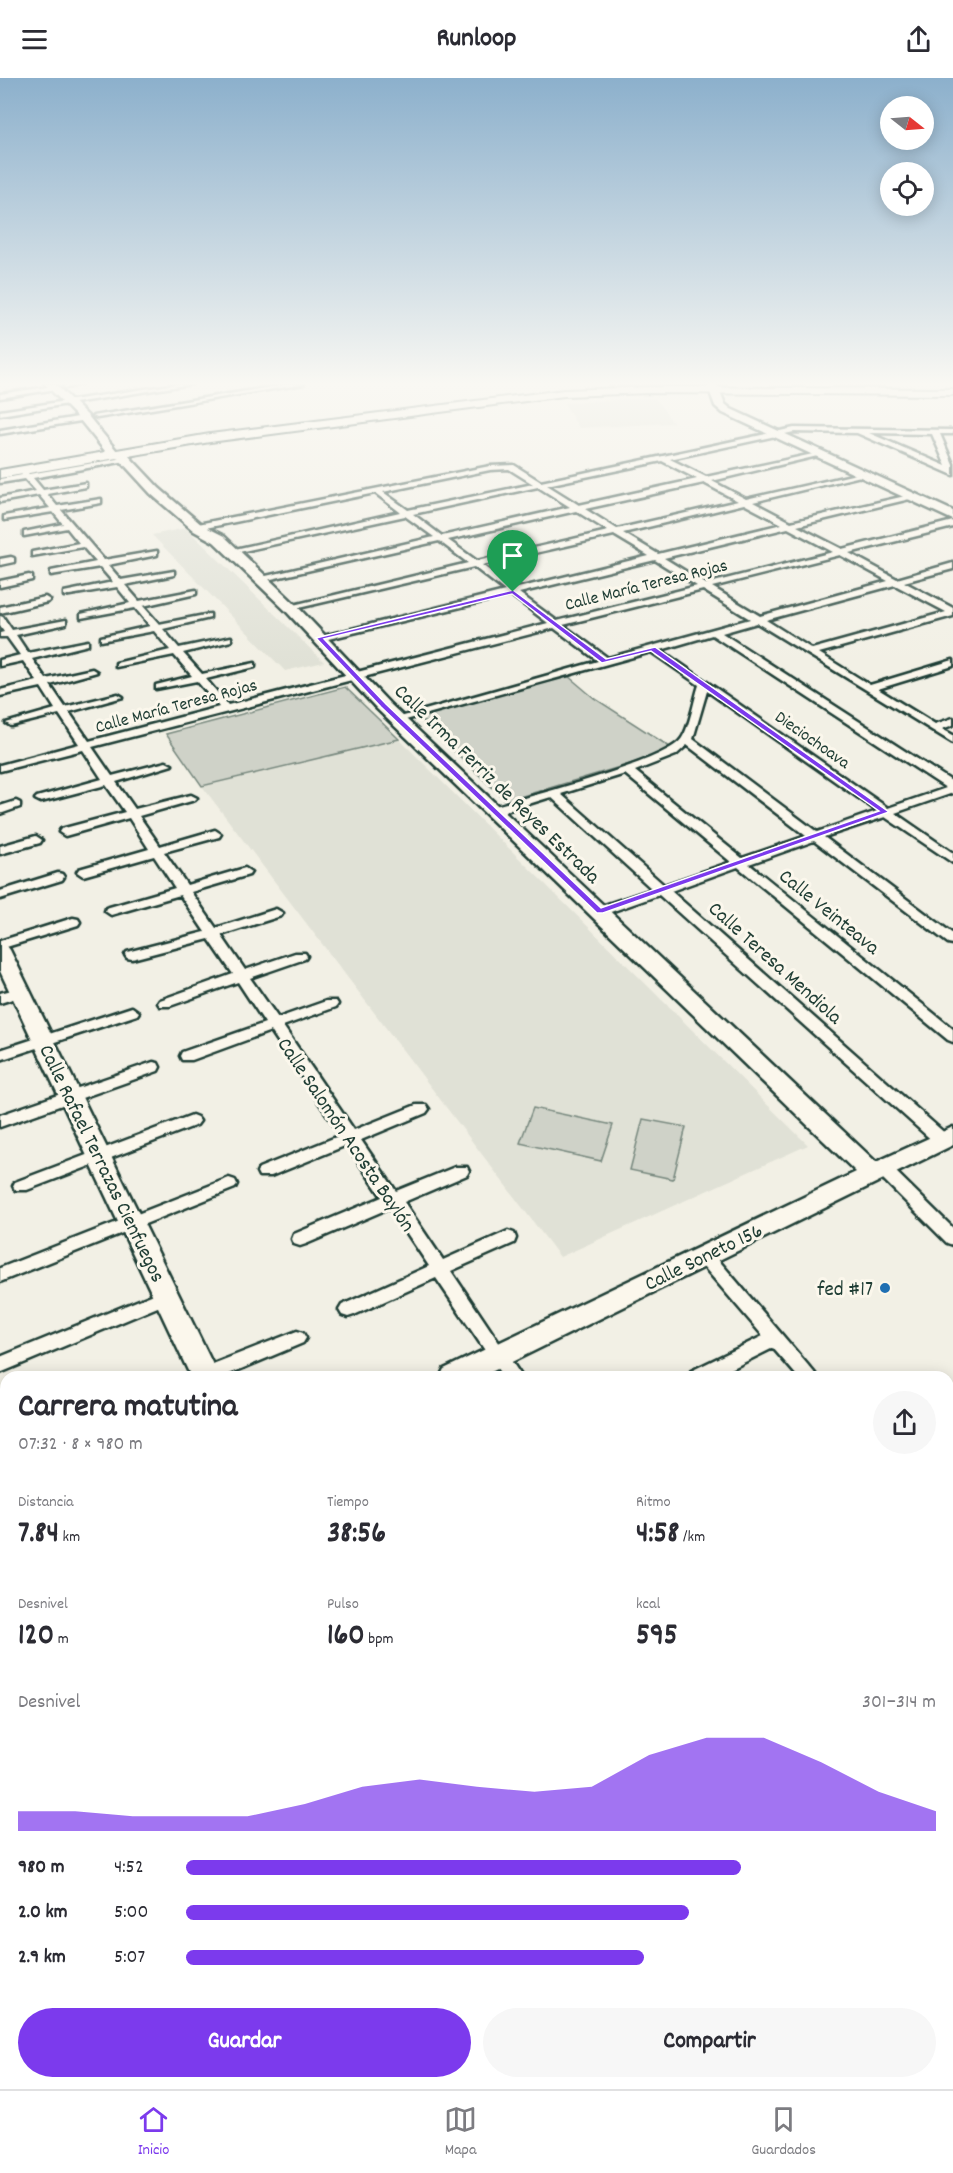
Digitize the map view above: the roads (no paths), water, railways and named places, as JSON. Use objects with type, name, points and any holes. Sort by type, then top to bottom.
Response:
[{"type":"street","points":[[28,478],[226,709]]},
{"type":"street","name":"Calle Irma Ferriz de Reyes Estrada","points":[[144,478],[196,527],[216,537],[290,608],[398,719],[877,1171]]},
{"type":"street","points":[[196,527],[443,478]]},
{"type":"street","points":[[531,478],[953,740]]},
{"type":"street","points":[[230,551],[573,478]]},
{"type":"street","points":[[701,478],[953,613]]},
{"type":"street","points":[[258,579],[715,478]]},
{"type":"street","points":[[290,608],[848,478]]},
{"type":"street","points":[[873,478],[953,516]]},
{"type":"street","points":[[883,478],[953,509]]},
{"type":"street","points":[[0,500],[83,485]]},
{"type":"street","points":[[377,491],[604,661]]},
{"type":"street","points":[[320,638],[911,496]]},
{"type":"street","points":[[7,518],[98,501]]},
{"type":"street","name":"Calle María Teresa Rojas","points":[[0,768],[354,675],[953,524]]},
{"type":"street","points":[[27,534],[69,525]]},
{"type":"street","points":[[35,554],[85,544]]},
{"type":"street","points":[[54,573],[154,552]]},
{"type":"street","points":[[0,562],[10,560]]},
{"type":"street","points":[[398,719],[953,566]]},
{"type":"street","points":[[68,594],[171,573]]},
{"type":"street","points":[[0,584],[29,578]]},
{"type":"street","points":[[84,616],[192,592]]},
{"type":"street","points":[[0,610],[45,600]]},
{"type":"street","points":[[811,652],[953,613]]},
{"type":"street","points":[[104,639],[207,616]]},
{"type":"street","name":"Calle Salomón Acosta Baylón","points":[[0,619],[5,634],[44,683],[154,850],[509,1371]]},
{"type":"street","points":[[5,634],[63,622]]},
{"type":"street","points":[[714,632],[953,788]]},
{"type":"street","points":[[120,665],[228,639]]},
{"type":"street","points":[[0,663],[85,644]]},
{"type":"street","name":"Dieciochoava","points":[[652,648],[953,859]]},
{"type":"street","points":[[870,688],[953,663]]},
{"type":"street","points":[[160,687],[251,665]]},
{"type":"street","points":[[0,693],[92,672]]},
{"type":"street","points":[[704,685],[687,740],[953,940]]},
{"type":"street","points":[[11,723],[118,697]]},
{"type":"street","points":[[934,728],[953,722]]},
{"type":"street","name":"Calle Irma Ferriz de Reyes Estrada","points":[[494,811],[627,770],[672,753],[687,740]]},
{"type":"street","points":[[41,799],[166,765]]},
{"type":"street","name":"Calle Veinteava","points":[[627,770],[953,1037]]},
{"type":"street","points":[[600,911],[953,788]]},
{"type":"street","name":"Calle Teresa Mendiola","points":[[553,793],[947,1138]]},
{"type":"street","points":[[65,832],[191,798]]},
{"type":"street","points":[[0,810],[16,805]]},
{"type":"street","points":[[82,872],[215,834]]},
{"type":"street","points":[[0,850],[36,840]]},
{"type":"street","points":[[111,911],[245,872]]},
{"type":"street","points":[[0,895],[58,877]]},
{"type":"street","points":[[132,955],[212,934],[276,913]]},
{"type":"street","points":[[0,947],[73,922]]},
{"type":"street","name":"Calle Rafael Terrazas Cienfuegos","points":[[0,947],[10,995],[44,1041],[201,1371]]},
{"type":"street","points":[[165,1003],[300,956]]},
{"type":"street","points":[[188,1056],[331,1004]]},
{"type":"street","points":[[0,1055],[132,1012]]},
{"type":"street","points":[[0,1121],[153,1067]]},
{"type":"street","points":[[265,1172],[421,1109]]},
{"type":"street","points":[[21,1186],[192,1121]]},
{"type":"street","name":"Calle Soneto 156","points":[[466,1371],[947,1138]]},
{"type":"street","points":[[300,1239],[460,1171]]},
{"type":"street","points":[[877,1171],[953,1238]]},
{"type":"street","points":[[0,1275],[229,1184]]},
{"type":"street","points":[[348,1310],[508,1238]]},
{"type":"street","points":[[704,1255],[804,1371]]},
{"type":"street","points":[[0,1365],[166,1296]]},
{"type":"street","points":[[218,1371],[297,1338]]},
{"type":"street","points":[[710,1371],[775,1338]]},
{"type":"place","name":"fed #17","points":[[885,1288]]}]
